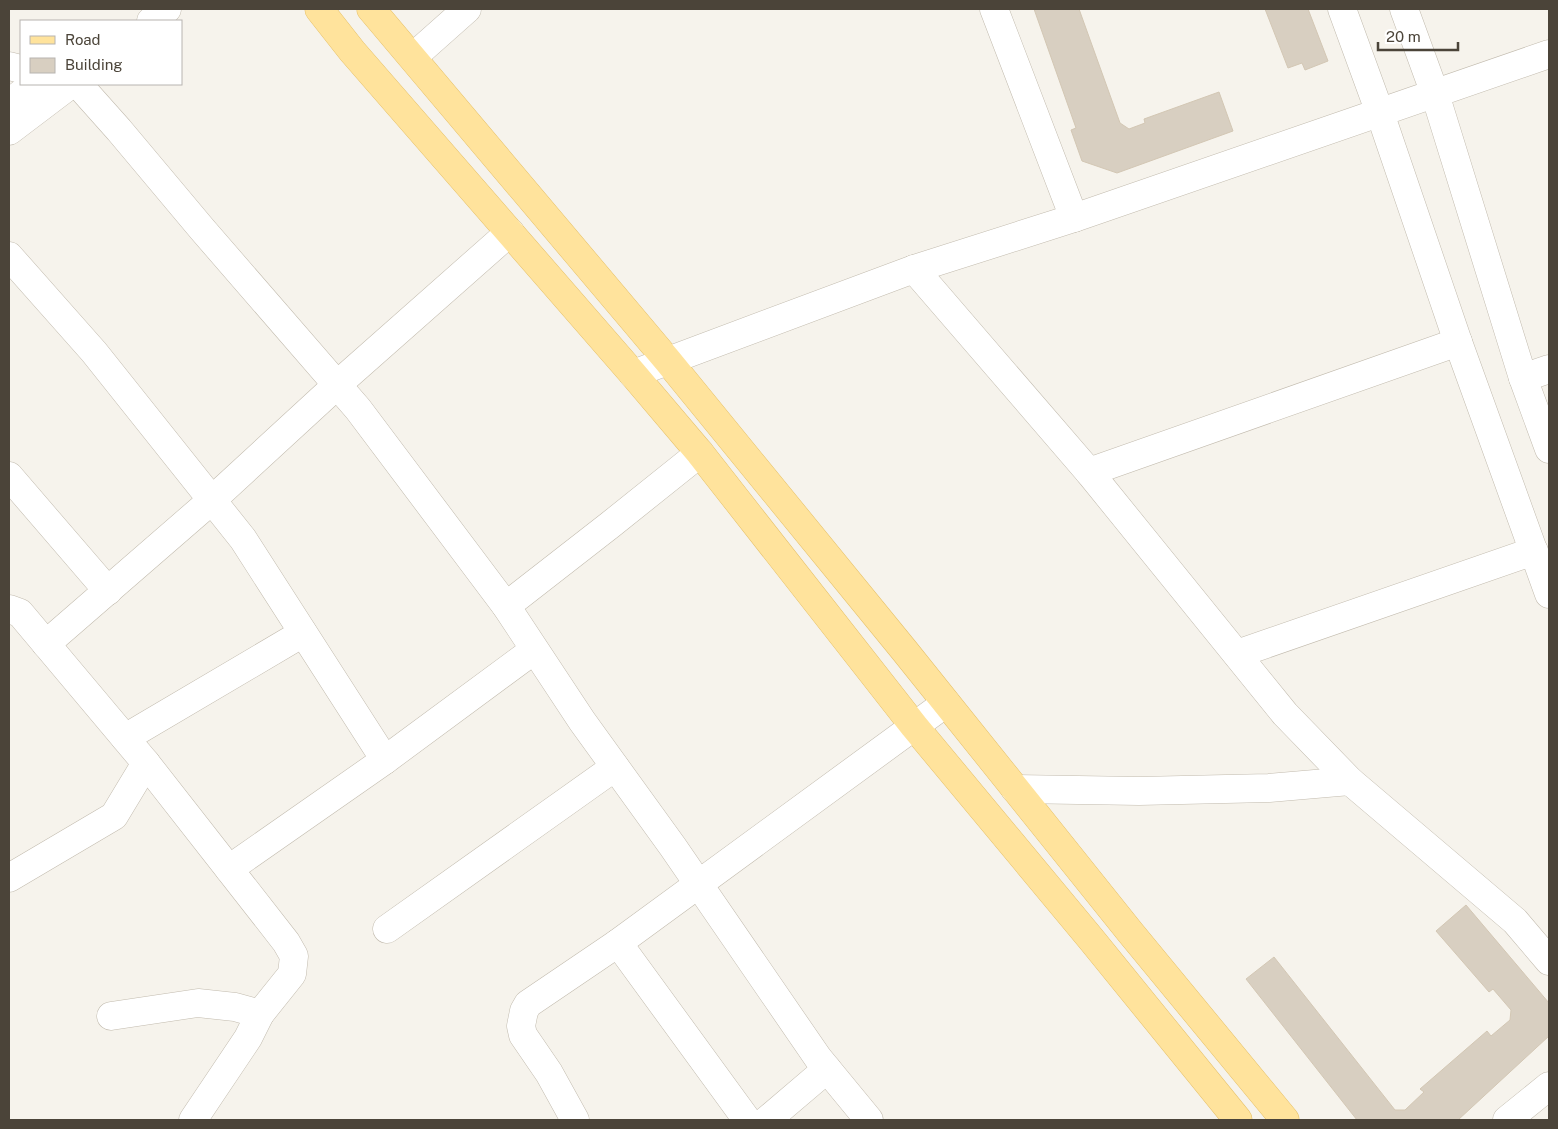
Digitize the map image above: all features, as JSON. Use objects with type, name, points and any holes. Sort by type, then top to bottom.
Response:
[{"type":"main road","points":[[319,9],[352,51],[634,374],[700,453],[914,726],[1238,1120]]},
{"type":"main road","points":[[371,9],[668,361],[1285,1120]]},
{"type":"street","points":[[152,20],[167,9]]},
{"type":"street","points":[[413,58],[468,9]]},
{"type":"street","points":[[994,9],[1074,218]]},
{"type":"street","points":[[1342,9],[1380,112],[1458,342],[1549,594]]},
{"type":"street","points":[[1404,9],[1435,94],[1523,378],[1549,449]]},
{"type":"street","points":[[634,374],[914,269],[1074,218],[1549,54]]},
{"type":"street","points":[[9,103],[33,85]]},
{"type":"street","points":[[9,131],[70,85]]},
{"type":"street","points":[[79,85],[338,384],[364,417],[506,606],[615,767],[827,1069],[869,1120]]},
{"type":"street","points":[[46,644],[212,500],[338,384],[510,232]]},
{"type":"street","points":[[9,256],[94,352],[243,540],[385,760]]},
{"type":"street","points":[[914,269],[1089,472],[1285,714],[1350,780],[1514,921],[1549,961]]},
{"type":"street","points":[[1089,472],[1458,342]]},
{"type":"street","points":[[1523,378],[1549,369]]},
{"type":"street","points":[[506,606],[610,526],[700,453]]},
{"type":"street","points":[[9,476],[108,591]]},
{"type":"street","points":[[1237,654],[1534,551]]},
{"type":"street","points":[[9,609],[20,613],[146,763],[286,942],[294,956],[292,974],[260,1014],[248,1038],[193,1120]]},
{"type":"street","points":[[125,738],[304,633]]},
{"type":"street","points":[[229,868],[385,760],[534,650]]},
{"type":"street","points":[[575,1120],[549,1073],[523,1035],[521,1026],[524,1011],[528,1004],[618,943],[946,703]]},
{"type":"street","points":[[9,878],[114,816],[146,763]]},
{"type":"street","points":[[387,929],[615,767]]},
{"type":"street","points":[[1015,789],[1140,791],[1269,788],[1350,780]]},
{"type":"street","points":[[618,943],[747,1120]]},
{"type":"street","points":[[111,1016],[198,1003],[235,1006],[260,1014]]},
{"type":"street","points":[[767,1120],[827,1069]]},
{"type":"street","points":[[1508,1120],[1549,1086]]},
{"type":"building","points":[[1034,9],[1079,9],[1120,123],[1129,129],[1145,123],[1144,119],[1219,92],[1233,131],[1117,173],[1082,161],[1071,130],[1076,128]]},
{"type":"building","points":[[1265,9],[1308,9],[1328,61],[1305,70],[1302,63],[1288,68]]},
{"type":"building","points":[[1466,905],[1549,1003],[1549,1036],[1458,1120],[1357,1120],[1246,979],[1274,957],[1395,1110],[1405,1110],[1424,1092],[1420,1089],[1487,1031],[1491,1036],[1510,1020],[1511,1010],[1493,989],[1489,992],[1436,931]]}]
